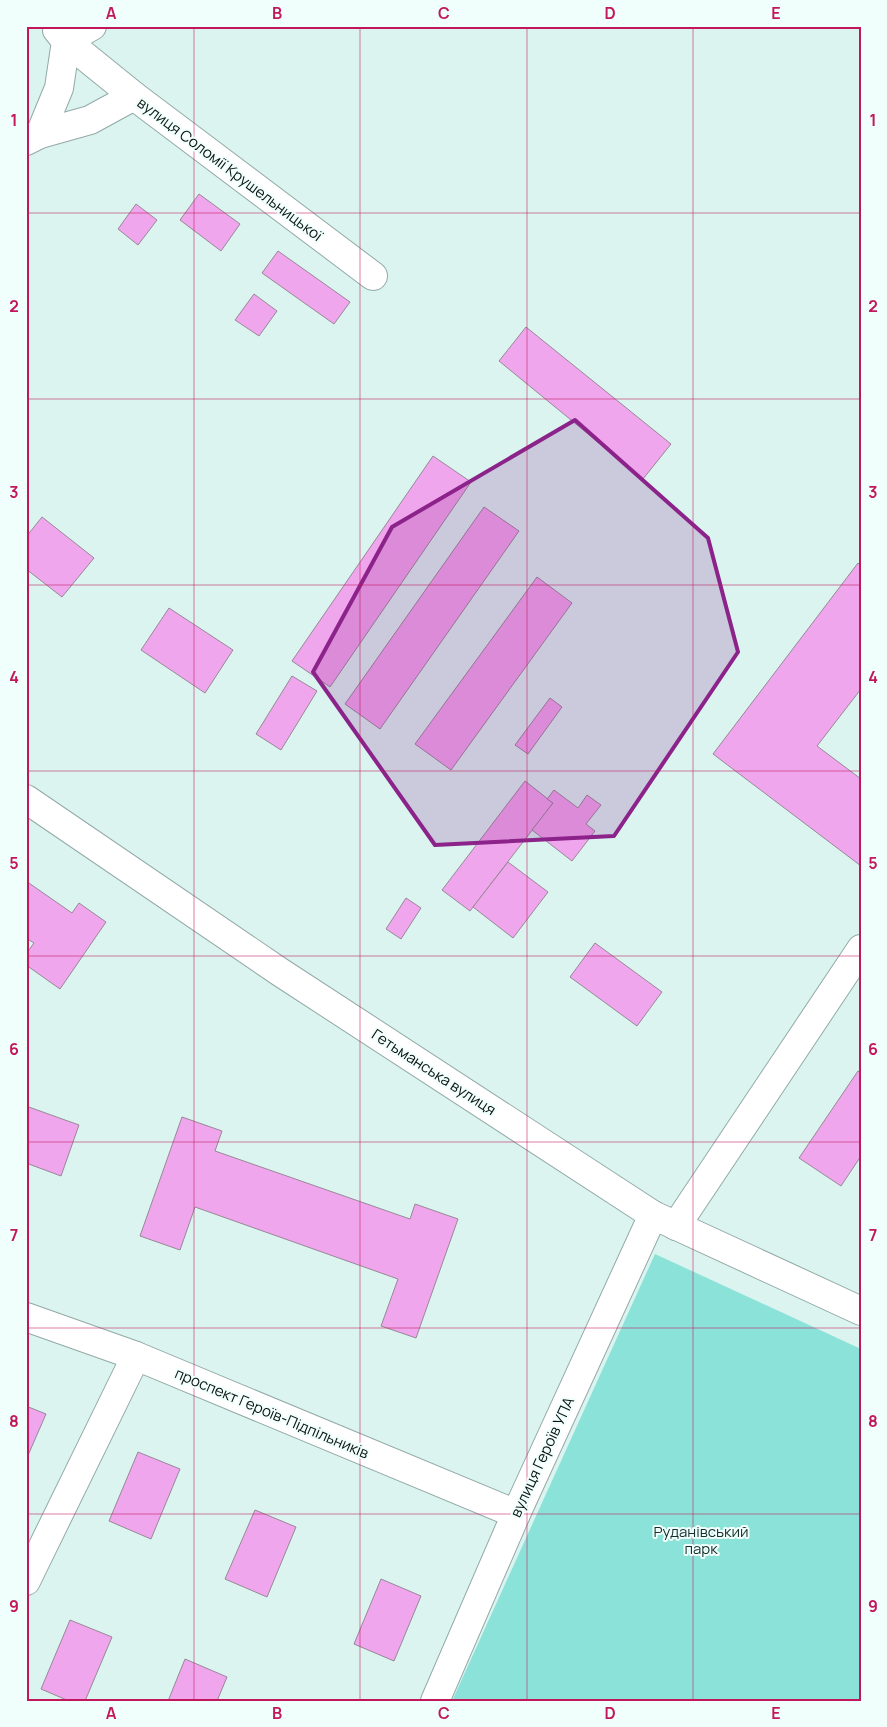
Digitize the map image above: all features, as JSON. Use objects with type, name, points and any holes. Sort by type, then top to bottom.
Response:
[{"type":"street","points":[[60,34],[92,26]]},
{"type":"street","points":[[60,34],[134,96]]},
{"type":"street","points":[[33,137],[59,88],[60,34]]},
{"type":"street","name":"вулиця Соломії Крушельницької","points":[[33,137],[90,120],[134,96],[373,276]]},
{"type":"street","name":"Гетьманська вулиця","points":[[26,799],[280,972],[665,1221],[861,1311]]},
{"type":"street","name":"вулиця Героїв УПА","points":[[435,1701],[516,1514],[665,1221],[861,948]]},
{"type":"street","name":"проспект Героїв-Підпільників","points":[[26,1317],[136,1356],[516,1514]]},
{"type":"street","points":[[26,1581],[136,1356]]},
{"type":"highlighted area","points":[[575,420],[708,538],[738,652],[614,836],[435,845],[313,672],[392,527]]},
{"type":"green space","name":"Руданівський парк","points":[[655,1254],[861,1349],[861,1701],[452,1701]]},
{"type":"building","points":[[199,194],[240,224],[221,251],[180,220]]},
{"type":"building","points":[[136,204],[157,220],[138,245],[118,229]]},
{"type":"building","points":[[278,251],[350,302],[334,324],[262,273]]},
{"type":"building","points":[[254,294],[277,311],[259,336],[235,320]]},
{"type":"building","points":[[526,327],[671,444],[643,479],[499,361]]},
{"type":"building","points":[[433,456],[471,482],[330,687],[292,661]]},
{"type":"building","points":[[484,507],[519,531],[380,729],[345,704]]},
{"type":"building","points":[[42,517],[94,558],[62,597],[26,569],[26,537]]},
{"type":"building","points":[[858,563],[861,566],[861,689],[817,746],[861,779],[861,866],[713,754]]},
{"type":"building","points":[[537,577],[572,603],[451,770],[415,744]]},
{"type":"building","points":[[169,608],[233,650],[205,693],[141,650]]},
{"type":"building","points":[[292,676],[317,691],[281,750],[256,734]]},
{"type":"building","points":[[550,698],[562,707],[528,754],[515,745]]},
{"type":"building","points":[[525,781],[553,803],[470,911],[442,890]]},
{"type":"building","points":[[554,790],[578,808],[587,795],[601,805],[586,824],[595,831],[572,861],[532,830],[553,803],[547,799]]},
{"type":"building","points":[[508,862],[548,892],[513,938],[473,907]]},
{"type":"building","points":[[26,881],[72,913],[79,903],[106,922],[60,989],[26,965],[26,954],[34,943],[26,938]]},
{"type":"building","points":[[406,898],[421,908],[401,939],[386,929]]},
{"type":"building","points":[[595,943],[662,992],[637,1026],[570,977]]},
{"type":"building","points":[[858,1071],[861,1072],[861,1156],[841,1186],[799,1158]]},
{"type":"building","points":[[26,1106],[79,1125],[61,1176],[26,1163]]},
{"type":"building","points":[[182,1117],[222,1131],[215,1151],[410,1219],[415,1204],[458,1219],[416,1338],[381,1326],[398,1279],[195,1207],[180,1250],[140,1236]]},
{"type":"building","points":[[26,1406],[46,1414],[26,1460]]},
{"type":"building","points":[[138,1452],[180,1469],[151,1539],[109,1521]]},
{"type":"building","points":[[255,1510],[296,1527],[267,1597],[225,1579]]},
{"type":"building","points":[[381,1579],[421,1596],[394,1661],[354,1644]]},
{"type":"building","points":[[70,1620],[112,1637],[85,1701],[69,1701],[41,1689]]},
{"type":"building","points":[[185,1659],[227,1677],[217,1701],[168,1701]]}]
